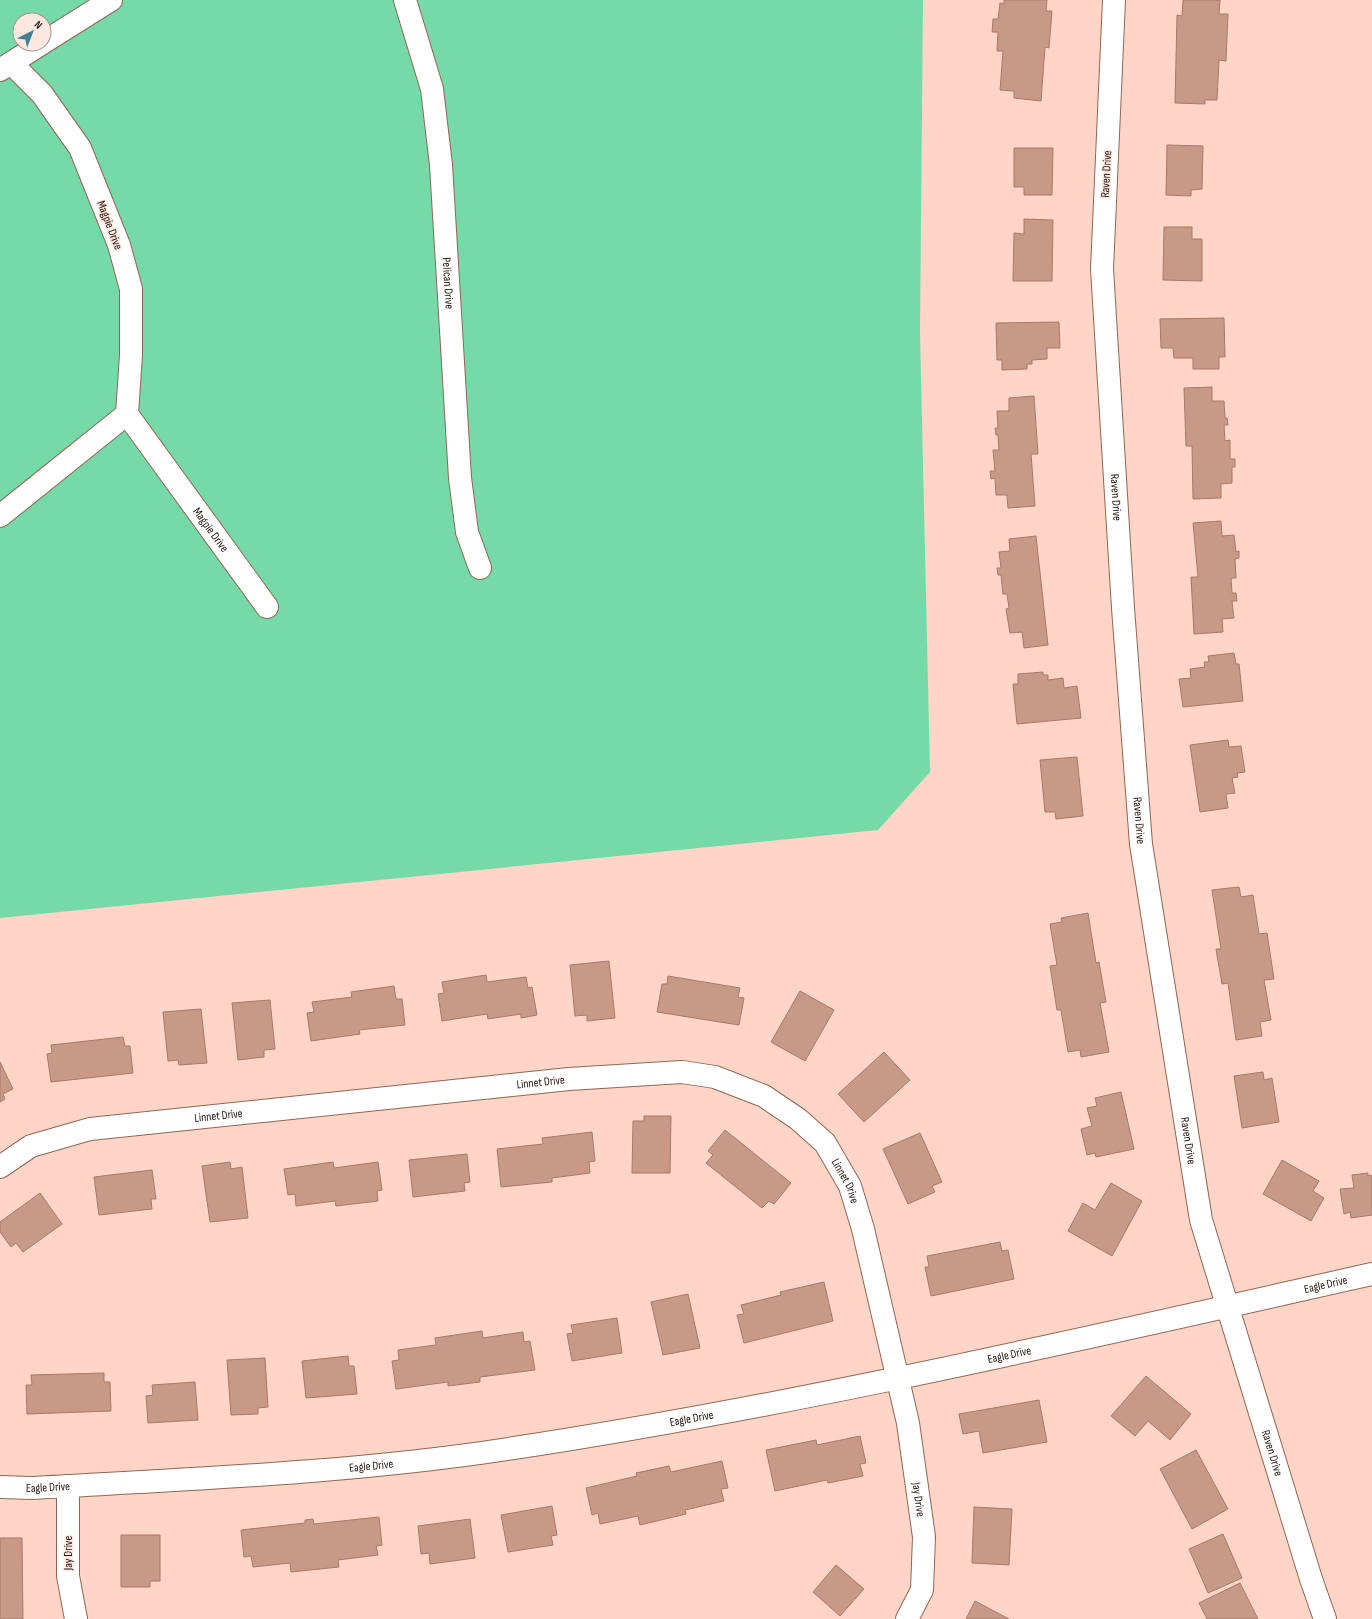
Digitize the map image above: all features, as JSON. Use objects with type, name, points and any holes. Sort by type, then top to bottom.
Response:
[{"type":"street","points":[[52,37],[111,0]]},
{"type":"street","name":"Pelican Drive","points":[[405,0],[432,89],[441,165],[460,478],[467,532],[480,568]]},
{"type":"street","name":"Raven Drive","points":[[1114,0],[1102,269],[1123,608],[1141,844],[1201,1220],[1311,1579],[1325,1619]]},
{"type":"street","points":[[6,66],[28,52]]},
{"type":"street","name":"Magpie Drive","points":[[6,66],[42,94],[80,148],[119,245],[131,290],[131,355],[128,414],[266,607]]},
{"type":"street","points":[[0,516],[128,414]]},
{"type":"street","name":"Linnet Drive","points":[[0,1167],[31,1146],[90,1129],[569,1079],[682,1072],[715,1077],[764,1096],[798,1119],[825,1143],[850,1186],[863,1229],[898,1378]]},
{"type":"street","name":"Eagle Drive","points":[[0,1487],[68,1486],[326,1471],[507,1449],[758,1406],[898,1378],[1372,1274]]},
{"type":"street","name":"Jay Drive","points":[[898,1378],[908,1423],[924,1537],[922,1590],[907,1619]]},
{"type":"street","name":"Jay Drive","points":[[68,1486],[68,1576],[76,1619]]},
{"type":"green space","points":[[0,0],[923,0],[920,333],[930,772],[878,830],[0,918]]},
{"type":"building","points":[[1004,0],[1047,0],[1046,11],[1052,11],[1049,48],[1045,47],[1041,101],[1014,98],[1014,91],[1000,90],[1003,51],[997,51],[998,32],[992,32],[993,19],[998,19],[1000,3],[1004,4]]},
{"type":"building","points":[[1183,0],[1220,0],[1219,14],[1228,14],[1226,61],[1219,60],[1217,100],[1205,100],[1205,104],[1175,103],[1177,15],[1182,16]]},
{"type":"building","points":[[1167,145],[1203,146],[1202,189],[1191,190],[1191,196],[1166,195]]},
{"type":"building","points":[[1014,148],[1053,148],[1052,195],[1024,195],[1024,187],[1014,187]]},
{"type":"building","points":[[1024,219],[1053,220],[1052,281],[1013,281],[1014,233],[1024,234]]},
{"type":"building","points":[[1164,227],[1192,227],[1192,239],[1202,239],[1202,281],[1163,280]]},
{"type":"building","points":[[1224,318],[1225,357],[1219,357],[1219,369],[1193,369],[1193,358],[1174,358],[1173,348],[1161,348],[1160,319]]},
{"type":"building","points":[[1059,322],[1060,348],[1047,348],[1047,359],[1032,360],[1032,364],[1027,364],[1027,369],[1002,370],[1002,360],[997,360],[996,323]]},
{"type":"building","points":[[1212,387],[1212,401],[1224,401],[1225,418],[1227,418],[1228,425],[1224,425],[1225,441],[1230,440],[1230,459],[1235,459],[1235,467],[1232,467],[1232,483],[1221,484],[1221,498],[1193,499],[1192,446],[1186,446],[1184,388]]},
{"type":"building","points":[[1034,396],[1038,454],[1031,454],[1035,506],[1008,508],[1007,495],[996,495],[995,478],[991,479],[990,471],[995,471],[993,450],[999,450],[998,435],[996,435],[995,428],[998,428],[997,411],[1009,411],[1009,398]]},
{"type":"building","points":[[1221,521],[1222,536],[1234,535],[1236,552],[1239,551],[1239,558],[1235,559],[1236,578],[1231,578],[1232,593],[1236,593],[1237,601],[1232,601],[1234,618],[1222,619],[1223,632],[1194,634],[1191,577],[1198,577],[1193,523]]},
{"type":"building","points":[[1036,536],[1048,645],[1024,648],[1022,632],[1010,633],[1006,609],[1009,608],[1007,594],[1003,594],[1001,575],[998,575],[997,568],[1001,568],[999,552],[1010,551],[1009,539]]},
{"type":"building","points":[[1234,653],[1236,664],[1239,664],[1243,701],[1183,707],[1179,679],[1191,678],[1190,669],[1205,667],[1204,662],[1209,662],[1208,656]]},
{"type":"building","points":[[1043,672],[1043,675],[1048,675],[1048,680],[1063,678],[1064,688],[1077,686],[1081,718],[1017,724],[1013,684],[1018,684],[1018,674]]},
{"type":"building","points":[[1228,740],[1229,747],[1241,746],[1245,772],[1237,773],[1238,777],[1232,778],[1235,793],[1226,794],[1228,808],[1200,812],[1190,745]]},
{"type":"building","points":[[1077,757],[1083,816],[1056,819],[1055,812],[1045,812],[1040,760]]},
{"type":"building","points":[[1239,887],[1241,897],[1253,895],[1259,934],[1267,933],[1274,979],[1264,980],[1271,1020],[1260,1022],[1262,1036],[1236,1040],[1228,983],[1222,984],[1216,949],[1221,949],[1212,890]]},
{"type":"building","points":[[1088,913],[1096,963],[1099,962],[1106,1002],[1100,1003],[1109,1052],[1081,1057],[1080,1050],[1068,1052],[1061,1010],[1057,1010],[1050,966],[1057,965],[1050,924],[1062,922],[1061,918]]},
{"type":"building","points":[[609,961],[615,1018],[587,1021],[587,1015],[575,1016],[570,965]]},
{"type":"building","points":[[486,975],[487,982],[526,977],[528,988],[532,987],[537,1015],[521,1018],[521,1014],[488,1019],[487,1014],[442,1021],[438,994],[444,993],[442,982]]},
{"type":"building","points":[[668,976],[740,988],[738,997],[744,998],[739,1025],[657,1012],[662,984],[667,984]]},
{"type":"building","points":[[394,986],[396,999],[402,999],[405,1025],[359,1030],[360,1034],[311,1041],[307,1013],[314,1012],[312,1002],[352,997],[351,992]]},
{"type":"building","points":[[800,991],[834,1010],[805,1061],[771,1042]]},
{"type":"building","points":[[270,1000],[275,1049],[264,1050],[264,1057],[238,1060],[232,1003]]},
{"type":"building","points":[[201,1009],[207,1063],[179,1065],[178,1060],[168,1061],[163,1012]]},
{"type":"building","points":[[123,1037],[125,1046],[130,1046],[133,1073],[51,1082],[47,1054],[52,1053],[51,1045]]},
{"type":"building","points":[[884,1052],[910,1080],[864,1122],[838,1094]]},
{"type":"building","points":[[0,1062],[13,1089],[3,1094],[5,1099],[0,1102]]},
{"type":"building","points":[[1263,1072],[1264,1080],[1272,1078],[1279,1122],[1242,1128],[1234,1076]]},
{"type":"building","points":[[1121,1092],[1134,1149],[1096,1157],[1095,1153],[1087,1155],[1081,1129],[1092,1126],[1087,1108],[1097,1106],[1095,1098]]},
{"type":"building","points":[[644,1116],[671,1116],[670,1173],[632,1173],[633,1121],[644,1121]]},
{"type":"building","points":[[725,1130],[791,1183],[774,1204],[769,1201],[762,1208],[706,1163],[713,1155],[708,1151]]},
{"type":"building","points":[[592,1132],[595,1161],[589,1162],[590,1173],[552,1178],[552,1182],[501,1187],[497,1149],[543,1144],[542,1138]]},
{"type":"building","points":[[920,1133],[942,1182],[932,1186],[935,1192],[908,1204],[883,1149]]},
{"type":"building","points":[[467,1154],[470,1182],[464,1183],[465,1191],[413,1197],[409,1160]]},
{"type":"building","points":[[1282,1160],[1319,1181],[1313,1191],[1324,1198],[1311,1221],[1263,1194]]},
{"type":"building","points":[[230,1162],[231,1169],[242,1167],[248,1218],[210,1222],[202,1166]]},
{"type":"building","points":[[333,1162],[334,1168],[378,1162],[382,1190],[377,1191],[378,1201],[336,1206],[335,1201],[296,1206],[295,1194],[288,1195],[284,1169]]},
{"type":"building","points":[[152,1170],[156,1199],[151,1199],[152,1209],[99,1215],[94,1177]]},
{"type":"building","points":[[1368,1173],[1368,1176],[1372,1175],[1372,1215],[1351,1218],[1350,1212],[1344,1214],[1340,1189],[1354,1188],[1352,1175]]},
{"type":"building","points":[[1111,1183],[1142,1201],[1112,1256],[1068,1231],[1083,1203],[1095,1210]]},
{"type":"building","points":[[40,1193],[62,1224],[23,1252],[16,1243],[11,1247],[0,1232],[0,1222]]},
{"type":"building","points":[[1000,1242],[1002,1251],[1008,1250],[1014,1279],[931,1296],[925,1267],[929,1267],[927,1256]]},
{"type":"building","points":[[824,1282],[833,1321],[744,1343],[737,1315],[744,1314],[741,1305],[781,1295],[780,1292]]},
{"type":"building","points":[[688,1294],[700,1348],[663,1355],[651,1302]]},
{"type":"building","points":[[617,1318],[622,1353],[572,1361],[567,1334],[573,1333],[571,1325]]},
{"type":"building","points":[[482,1331],[483,1338],[523,1332],[524,1342],[530,1341],[535,1370],[480,1377],[480,1382],[448,1386],[448,1382],[396,1389],[392,1361],[399,1360],[398,1350],[436,1345],[435,1338]]},
{"type":"building","points":[[348,1356],[349,1366],[354,1366],[357,1394],[306,1398],[302,1361]]},
{"type":"building","points":[[265,1358],[268,1407],[258,1408],[258,1414],[231,1415],[227,1360]]},
{"type":"building","points":[[104,1373],[104,1382],[110,1382],[111,1411],[27,1414],[26,1385],[32,1385],[31,1375]]},
{"type":"building","points":[[1146,1376],[1191,1414],[1170,1440],[1148,1421],[1135,1436],[1111,1416]]},
{"type":"building","points":[[195,1382],[198,1420],[148,1423],[146,1396],[153,1395],[152,1385]]},
{"type":"building","points":[[1039,1400],[1047,1442],[983,1453],[979,1431],[963,1434],[959,1414]]},
{"type":"building","points":[[860,1436],[866,1463],[860,1464],[863,1476],[828,1483],[827,1480],[775,1491],[766,1450],[816,1440],[817,1445]]},
{"type":"building","points":[[1196,1450],[1228,1509],[1192,1529],[1160,1469]]},
{"type":"building","points":[[722,1461],[728,1488],[721,1489],[724,1501],[685,1510],[686,1514],[640,1525],[638,1516],[600,1524],[598,1513],[592,1515],[586,1488],[637,1476],[636,1473],[669,1466],[671,1472]]},
{"type":"building","points":[[552,1506],[557,1535],[551,1536],[553,1545],[508,1552],[501,1515]]},
{"type":"building","points":[[974,1507],[1012,1509],[1009,1565],[972,1563]]},
{"type":"building","points":[[379,1517],[382,1545],[376,1546],[378,1555],[338,1560],[339,1567],[291,1572],[290,1563],[253,1567],[251,1556],[244,1557],[241,1530],[305,1523],[305,1520],[313,1519],[314,1524]]},
{"type":"building","points":[[470,1519],[475,1558],[430,1564],[429,1553],[421,1554],[418,1526]]},
{"type":"building","points":[[1223,1534],[1242,1578],[1208,1593],[1189,1549]]},
{"type":"building","points":[[121,1535],[160,1535],[160,1581],[150,1581],[150,1587],[121,1587]]},
{"type":"building","points":[[0,1538],[22,1538],[23,1619],[0,1619]]},
{"type":"building","points":[[836,1565],[864,1589],[840,1616],[813,1592]]},
{"type":"building","points":[[1240,1583],[1258,1619],[1207,1619],[1199,1603]]},
{"type":"building","points":[[975,1601],[1009,1619],[966,1619]]}]
